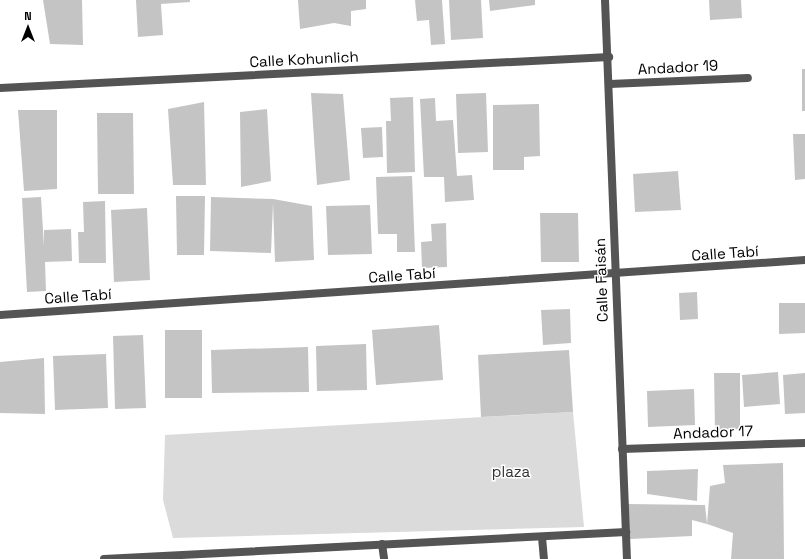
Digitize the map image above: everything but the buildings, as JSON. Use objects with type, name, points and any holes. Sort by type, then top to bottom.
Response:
[{"type":"street","name":"Calle Faisán","points":[[605,0],[609,57],[614,275],[626,559]]},
{"type":"street","name":"Calle Kohunlich","points":[[0,88],[609,57]]},
{"type":"street","name":"Andador 19","points":[[610,84],[748,78]]},
{"type":"street","name":"Calle Tabí","points":[[0,315],[614,275],[805,260]]},
{"type":"street","name":"Andador 17","points":[[622,450],[805,443]]},
{"type":"street","points":[[104,559],[626,532]]},
{"type":"street","points":[[542,537],[544,559]]},
{"type":"street","points":[[382,544],[384,559]]},
{"type":"green space","name":"plaza","points":[[573,412],[584,527],[173,538],[163,500],[165,435]]}]
